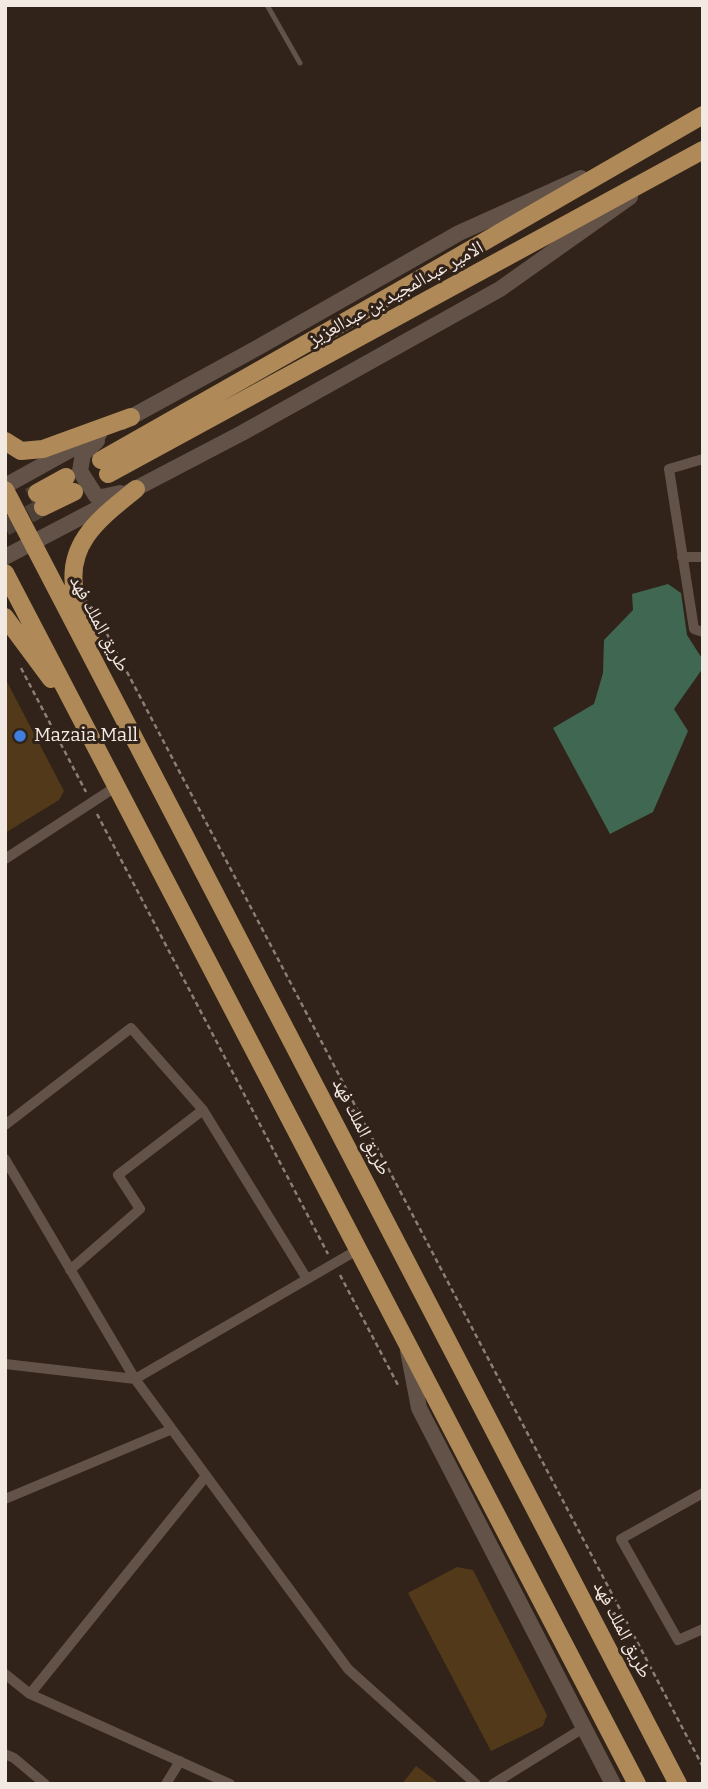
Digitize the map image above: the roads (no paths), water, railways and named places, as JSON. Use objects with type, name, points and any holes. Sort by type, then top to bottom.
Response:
[{"type":"main road","name":"الامير عبدالمجيد بن عبدالعزيز","points":[[703,115],[397,292],[105,467],[703,150]]},
{"type":"main road","points":[[5,441],[21,451],[43,449],[131,417]]},
{"type":"main road","points":[[40,500],[70,484]]},
{"type":"main road","name":"طريق الملك فهد","points":[[5,488],[678,1784]]},
{"type":"main road","points":[[128,725],[75,594],[74,571],[81,545],[92,525],[136,489]]},
{"type":"main road","points":[[5,573],[637,1784]]},
{"type":"main road","points":[[5,617],[93,740]]},
{"type":"street","points":[[5,488],[459,233],[650,146]]},
{"type":"street","points":[[5,557],[242,433],[500,289],[671,168]]},
{"type":"street","points":[[109,429],[83,454],[80,471],[96,496],[136,489]]},
{"type":"street","points":[[703,459],[669,469],[694,629],[703,632]]},
{"type":"street","points":[[682,557],[703,557]]},
{"type":"street","points":[[5,859],[117,786]]},
{"type":"street","points":[[5,1125],[131,1028],[203,1110],[307,1279]]},
{"type":"street","points":[[70,1270],[139,1209],[118,1175],[203,1110]]},
{"type":"street","points":[[6,1163],[135,1379],[348,1669],[476,1784]]},
{"type":"street","points":[[5,1364],[135,1379],[359,1249]]},
{"type":"street","points":[[405,1338],[419,1408],[613,1784]]},
{"type":"street","points":[[5,1499],[170,1430]]},
{"type":"street","points":[[30,1694],[206,1476]]},
{"type":"street","points":[[703,1493],[621,1539],[677,1640],[703,1629]]},
{"type":"street","points":[[5,1674],[30,1694],[230,1784]]},
{"type":"street","points":[[493,1784],[585,1727]]},
{"type":"street","points":[[5,1754],[46,1784]]},
{"type":"street","points":[[166,1784],[180,1761]]},
{"type":"lane","points":[[267,5],[300,63]]},
{"type":"tunnel","points":[[5,509],[37,493]]},
{"type":"tunnel","points":[[5,527],[43,507]]},
{"type":"place","name":"Mazaia Mall","points":[[20,736]]}]
